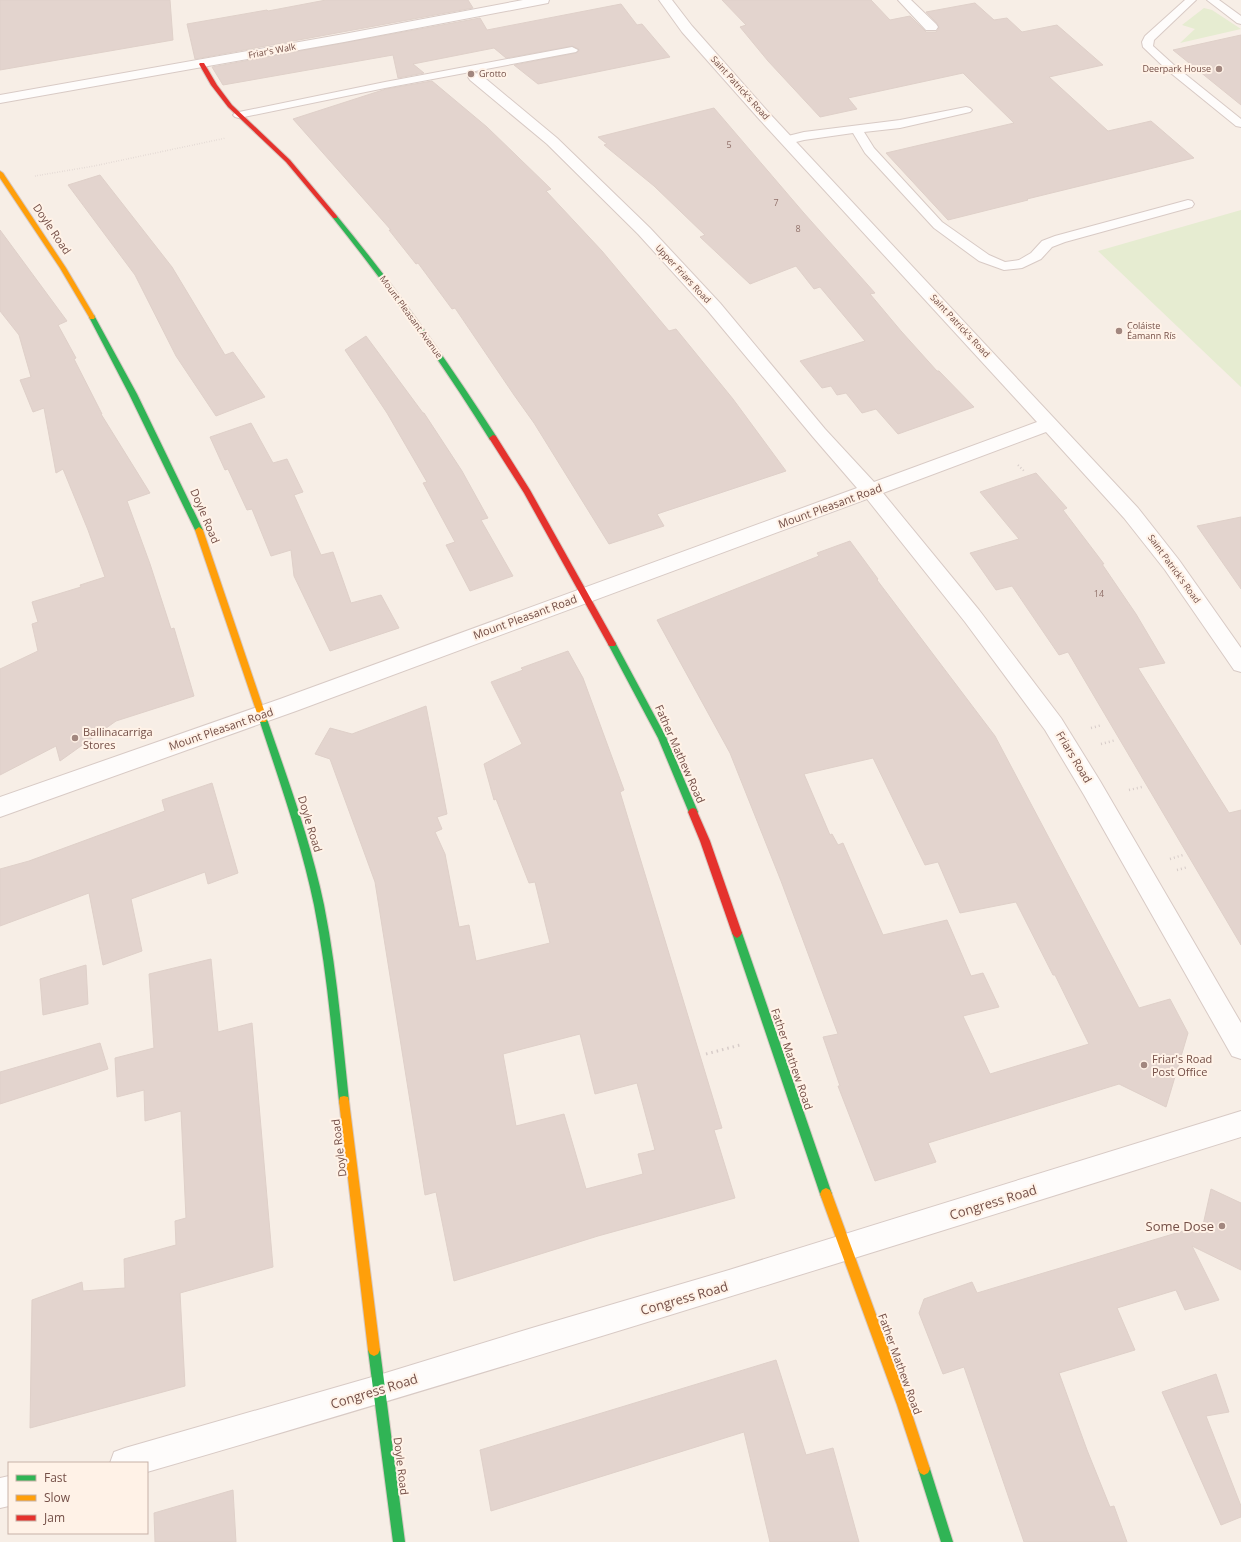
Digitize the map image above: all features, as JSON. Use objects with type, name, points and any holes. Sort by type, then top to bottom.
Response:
[{"type":"street","name":"Friar's Walk","points":[[0,99],[202,64],[543,0]]},
{"type":"street","name":"Saint Patrick's Road","points":[[665,0],[687,29],[1131,513],[1160,548],[1241,664]]},
{"type":"street","points":[[904,0],[931,27]]},
{"type":"street","name":"Mount Pleasant Avenue","points":[[202,64],[214,85],[239,115],[288,161],[348,232],[422,330],[486,426],[527,492],[586,596]]},
{"type":"street","name":"Upper Friars Road","points":[[475,77],[552,141],[644,231],[719,313],[819,433],[871,491]]},
{"type":"street","name":"Doyle Road","points":[[0,173],[63,268],[88,310],[173,472],[200,532],[294,812],[311,870],[319,906],[341,1067],[379,1390],[399,1542]]},
{"type":"street","name":"Mount Pleasant Road","points":[[0,807],[261,715],[1050,424]]},
{"type":"street","name":"Friars Road","points":[[871,491],[972,616],[1053,724],[1092,788],[1241,1047]]},
{"type":"street","name":"Father Mathew Road","points":[[586,596],[662,737],[705,841],[845,1247],[903,1405],[947,1542]]},
{"type":"street","name":"Congress Road","points":[[128,1462],[379,1390],[532,1342],[728,1284],[1241,1124]]},
{"type":"lane","points":[[1191,0],[1149,38],[1147,42],[1148,47],[1171,68],[1240,124]]},
{"type":"lane","points":[[1212,0],[1241,21]]},
{"type":"lane","points":[[239,115],[385,85],[572,50]]},
{"type":"lane","points":[[788,140],[804,136],[900,124],[966,110]]},
{"type":"lane","points":[[857,130],[868,150],[938,225],[984,258],[1004,266],[1022,264],[1036,256],[1047,244],[1060,238],[1188,204]]},
{"type":"path","points":[[7,184],[35,176],[202,144],[236,136],[255,129]]},
{"type":"path","points":[[706,1054],[746,1044]]},
{"type":"green space","points":[[1204,8],[1212,10],[1241,29],[1180,43],[1195,29],[1182,25]]},
{"type":"green space","points":[[1241,210],[1241,387],[1098,251]]},
{"type":"building","points":[[0,0],[170,0],[173,40],[0,70]]},
{"type":"building","points":[[326,0],[468,0],[473,8],[195,59],[187,24]]},
{"type":"building","points":[[722,0],[871,0],[890,20],[910,16],[926,32],[936,32],[939,28],[937,23],[926,12],[975,3],[994,20],[1007,18],[1022,32],[1057,25],[1103,65],[1049,77],[1108,131],[1151,121],[1194,158],[948,220],[886,153],[1014,123],[963,73],[848,98],[857,109],[820,117],[768,61],[740,27],[746,25]]},
{"type":"building","points":[[621,4],[637,25],[642,24],[670,57],[538,84],[514,65],[576,53],[579,49],[572,46],[506,58],[494,48],[413,64],[424,73],[398,78],[393,55],[223,85],[212,67],[480,18],[487,30]]},
{"type":"building","name":"Deerpark House","points":[[1241,35],[1241,105],[1173,50]]},
{"type":"building","points":[[432,81],[487,127],[551,189],[546,191],[602,251],[669,331],[676,329],[733,399],[786,471],[657,514],[664,526],[609,544],[534,423],[455,308],[452,309],[418,263],[416,264],[389,230],[391,230],[293,119],[386,89]]},
{"type":"building","points":[[714,108],[875,293],[870,294],[901,331],[937,371],[939,371],[974,407],[898,434],[876,409],[862,413],[846,393],[837,395],[831,386],[822,388],[800,361],[865,341],[820,287],[814,289],[796,266],[750,284],[700,237],[705,235],[654,186],[604,145],[607,144],[598,137]]},
{"type":"building","points":[[100,175],[172,267],[225,355],[233,352],[265,397],[216,416],[176,356],[135,275],[68,185]]},
{"type":"building","points":[[0,230],[67,321],[58,325],[76,358],[74,359],[101,414],[150,493],[127,501],[150,564],[171,629],[174,628],[194,696],[116,721],[60,761],[56,746],[0,775],[0,669],[38,651],[32,624],[38,622],[32,602],[81,587],[80,585],[105,577],[63,469],[56,473],[44,408],[33,412],[20,380],[31,377],[19,335],[0,311]]},
{"type":"building","points":[[366,336],[424,413],[462,471],[488,518],[481,520],[513,576],[470,591],[446,545],[455,542],[423,483],[427,482],[387,413],[345,350]]},
{"type":"building","points":[[251,423],[273,463],[287,459],[303,492],[294,495],[321,555],[333,552],[351,603],[381,595],[399,628],[330,651],[294,576],[291,550],[271,556],[252,509],[247,510],[228,469],[225,470],[210,437]]},
{"type":"building","points":[[1036,473],[1067,508],[1063,510],[1104,564],[1102,564],[1136,614],[1165,663],[1138,668],[1229,813],[1241,810],[1241,945],[1068,652],[1059,655],[1012,586],[996,590],[970,553],[1019,539],[980,492]]},
{"type":"building","points":[[1241,517],[1241,589],[1197,526]]},
{"type":"building","points":[[850,541],[878,579],[877,580],[995,736],[1139,1008],[1170,999],[1188,1033],[1166,1107],[1119,1084],[928,1143],[936,1162],[875,1181],[838,1086],[840,1086],[823,1037],[838,1034],[781,881],[730,753],[657,620],[819,556],[817,553]],"holes":[[[873,758],[925,865],[938,862],[960,913],[1016,902],[1053,975],[1055,975],[1089,1044],[990,1074],[963,1016],[999,1007],[983,973],[971,976],[947,920],[883,935],[843,843],[838,845],[832,834],[830,835],[804,774]]]},
{"type":"building","points":[[568,651],[583,678],[624,790],[620,792],[722,1128],[714,1130],[735,1198],[598,1236],[454,1281],[436,1192],[425,1195],[375,882],[330,759],[315,754],[330,728],[352,734],[426,706],[447,814],[437,817],[442,829],[435,832],[445,854],[459,927],[469,925],[476,961],[550,943],[535,882],[529,883],[496,799],[494,800],[484,764],[522,744],[491,682],[523,670],[521,668]],"holes":[[[580,1034],[595,1094],[637,1083],[655,1150],[638,1154],[643,1174],[586,1189],[564,1114],[516,1126],[503,1054]]]},
{"type":"building","points":[[212,783],[238,873],[208,884],[205,872],[131,899],[142,951],[103,965],[89,893],[0,926],[0,869],[29,861],[165,811],[162,800]]},
{"type":"building","points":[[211,959],[218,1032],[252,1023],[273,1267],[180,1293],[185,1386],[30,1428],[32,1300],[82,1282],[83,1291],[125,1288],[124,1259],[176,1245],[175,1221],[186,1218],[181,1111],[145,1121],[144,1090],[117,1097],[115,1058],[154,1048],[149,974]]},
{"type":"building","points":[[86,965],[88,1004],[43,1015],[40,979]]},
{"type":"building","points":[[100,1043],[108,1069],[0,1104],[0,1072]]},
{"type":"building","points":[[1211,1189],[1241,1203],[1241,1270],[1192,1246],[1219,1300],[1185,1310],[1176,1290],[1117,1308],[1135,1350],[1059,1373],[1087,1450],[1110,1507],[1114,1506],[1127,1542],[1024,1542],[964,1367],[943,1374],[919,1313],[924,1299],[972,1282],[977,1293],[1203,1225]]},
{"type":"building","points":[[776,1360],[806,1455],[833,1448],[859,1542],[770,1542],[744,1432],[491,1511],[480,1450]]},
{"type":"building","points":[[1216,1374],[1229,1412],[1206,1416],[1241,1506],[1241,1517],[1221,1525],[1162,1392]]},
{"type":"building","points":[[233,1490],[236,1542],[155,1542],[154,1513]]},
{"type":"traffic: fast","points":[[335,217],[418,325],[493,438]]},
{"type":"traffic: fast","points":[[92,317],[133,394],[199,530]]},
{"type":"traffic: fast","points":[[612,644],[662,737],[693,812]]},
{"type":"traffic: fast","points":[[263,719],[301,834],[314,881],[324,929],[331,978],[344,1101]]},
{"type":"traffic: fast","points":[[737,933],[826,1194]]},
{"type":"traffic: fast","points":[[374,1350],[399,1542]]},
{"type":"traffic: fast","points":[[924,1469],[947,1542]]},
{"type":"traffic: slow","points":[[0,173],[63,268],[92,317]]},
{"type":"traffic: slow","points":[[199,530],[263,719]]},
{"type":"traffic: slow","points":[[344,1101],[374,1350]]},
{"type":"traffic: slow","points":[[826,1194],[903,1405],[924,1469]]},
{"type":"traffic: jam","points":[[202,64],[214,85],[230,106],[288,161],[335,217]]},
{"type":"traffic: jam","points":[[493,438],[527,492],[612,644]]},
{"type":"traffic: jam","points":[[693,812],[705,841],[737,933]]},
{"type":"place","name":"Deerpark House","points":[[1219,69]]},
{"type":"place","name":"Grotto","points":[[471,74]]},
{"type":"place","name":"Coláiste Éamann Rís","points":[[1119,331]]},
{"type":"place","name":"Ballinacarriga Stores","points":[[75,738]]},
{"type":"place","name":"Friar's Road Post Office","points":[[1144,1065]]},
{"type":"place","name":"Some Dose","points":[[1222,1226]]}]
